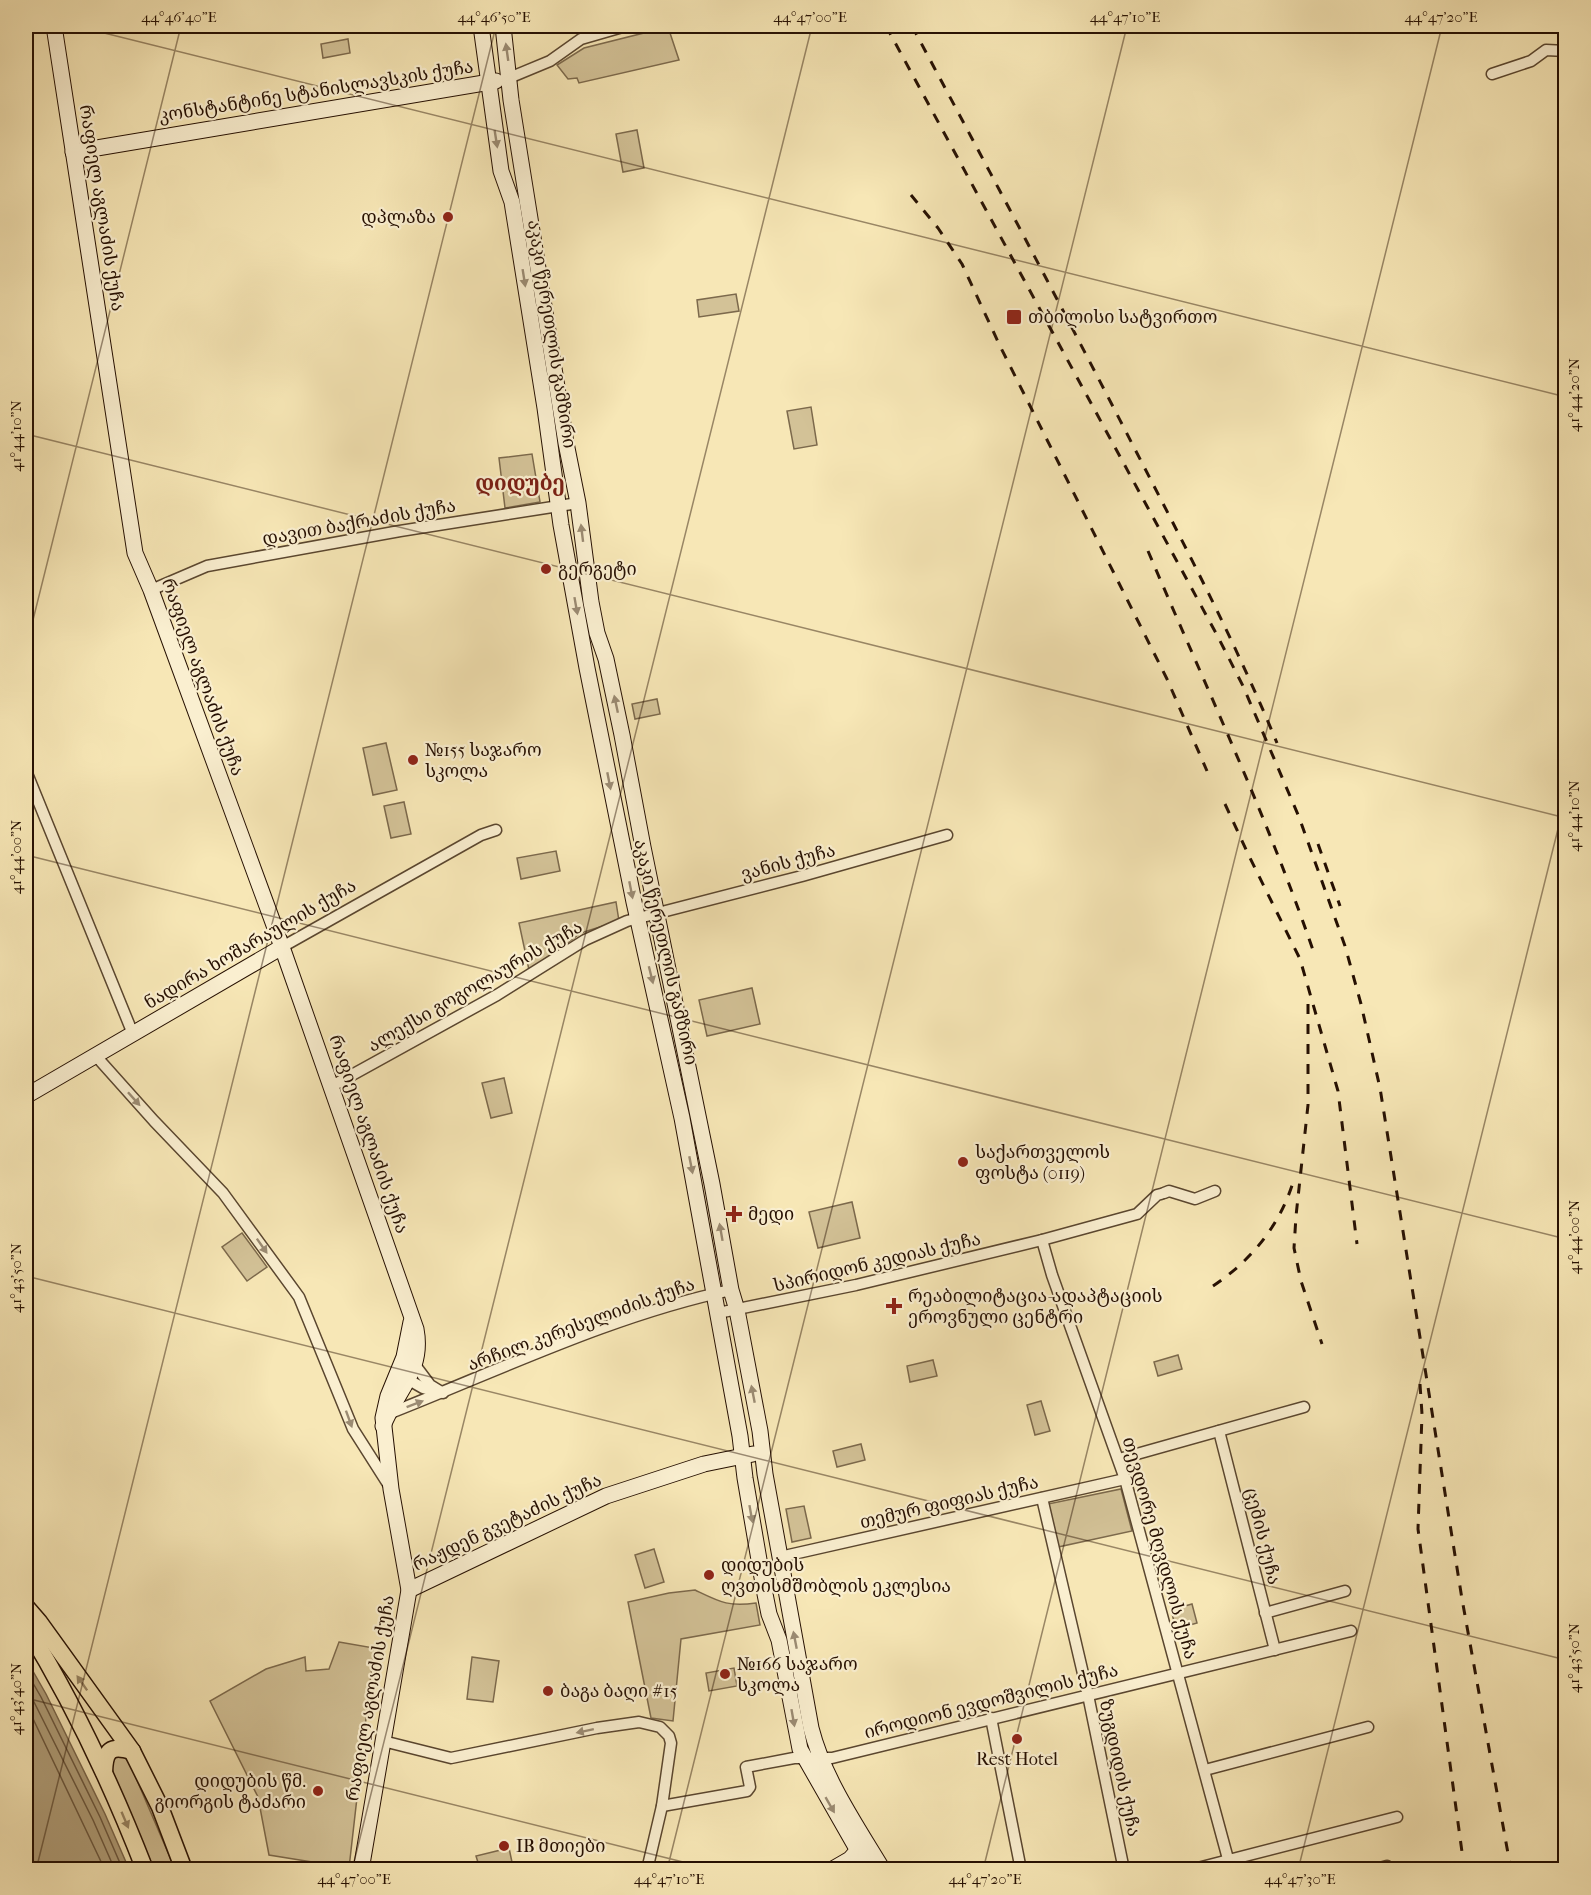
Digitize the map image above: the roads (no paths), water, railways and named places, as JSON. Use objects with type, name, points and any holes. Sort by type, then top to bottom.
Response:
[{"type":"main road","name":"რაფიელ აგლაძის ქუჩა","points":[[54,26],[135,553],[151,590],[282,947],[412,1317],[410,1361],[386,1420],[391,1489],[409,1590],[361,1869]]},
{"type":"main road","name":"აკაკი წერეთლის გამზირი","points":[[481,26],[501,171],[510,194],[515,220],[558,507],[602,750],[682,1118],[744,1456],[745,1478],[769,1614],[779,1640],[800,1749],[869,1869]]},
{"type":"main road","name":"აკაკი წერეთლის გამზირი","points":[[503,26],[529,212],[578,503],[593,612],[607,664],[710,1172],[731,1290],[737,1310],[811,1728],[821,1759],[845,1806],[883,1869]]},
{"type":"main road","name":"კონსტანტინე სტანისლავსკის ქუჩა","points":[[73,152],[509,78]]},
{"type":"main road","name":"ნადირა ხოშარაულის ქუჩა","points":[[26,1096],[282,947]]},
{"type":"main road","name":"რაჟდენ გვეტაძის ქუჩა","points":[[409,1590],[606,1496],[704,1464],[761,1452]]},
{"type":"main road","points":[[26,1607],[132,1751],[148,1781],[185,1866]]},
{"type":"main road","points":[[26,1626],[86,1733],[145,1869]]},
{"type":"main road","points":[[86,1733],[95,1739],[106,1739],[111,1731],[109,1719]]},
{"type":"main road","points":[[104,1772],[105,1760],[109,1752],[116,1748],[132,1751]]},
{"type":"main road","points":[[831,1869],[850,1859],[857,1851]]},
{"type":"street","name":"კონსტანტინე სტანისლავსკის ქუჩა","points":[[509,78],[550,61],[581,39],[626,26]]},
{"type":"street","points":[[1492,74],[1531,61],[1546,50],[1566,51]]},
{"type":"street","name":"დავით ბაქრაძის ქუჩა","points":[[151,590],[207,566],[400,531],[578,503]]},
{"type":"street","points":[[26,771],[133,1034]]},
{"type":"street","name":"ნადირა ხოშარაულის ქუჩა","points":[[282,947],[481,835],[496,830]]},
{"type":"street","name":"ვანის ქუჩა","points":[[637,918],[796,878],[947,835]]},
{"type":"street","name":"ალექსი გოგოლაურის ქუჩა","points":[[332,1086],[497,995],[585,940],[637,918]]},
{"type":"street","points":[[95,1055],[223,1193],[299,1297],[353,1429],[391,1489]]},
{"type":"street","name":"სპირიდონ კედიას ქუჩა","points":[[718,1313],[856,1285],[1042,1240],[1137,1214],[1157,1195],[1169,1191],[1195,1198],[1215,1191]]},
{"type":"street","name":"თევდორე მღვდლის ქუჩა","points":[[1042,1240],[1052,1275],[1119,1459],[1230,1865]]},
{"type":"street","name":"არჩილ კერესელიძის ქუჩა","points":[[386,1420],[443,1393],[539,1353],[669,1305],[731,1290]]},
{"type":"street","points":[[410,1361],[430,1385],[443,1393]]},
{"type":"street","points":[[403,1376],[432,1392],[443,1393]]},
{"type":"street","points":[[1119,1459],[1304,1407]]},
{"type":"street","name":"ცემის ქუჩა","points":[[1219,1431],[1275,1650]]},
{"type":"street","name":"თემურ ფიფიას ქუჩა","points":[[780,1557],[1125,1479]]},
{"type":"street","name":"ზუგდიდის ქუჩა","points":[[1042,1498],[1088,1695],[1124,1869]]},
{"type":"street","points":[[1266,1613],[1345,1591]]},
{"type":"street","name":"იროდიონ ევდოშვილის ქუჩა","points":[[662,1806],[747,1791],[750,1787],[746,1767],[794,1758],[821,1759],[1351,1631]]},
{"type":"street","points":[[991,1718],[1022,1869]]},
{"type":"street","points":[[383,1741],[440,1756],[458,1757],[597,1728],[643,1722],[660,1727],[669,1736],[671,1743],[662,1806],[647,1869]]},
{"type":"street","points":[[1205,1770],[1368,1727]]},
{"type":"street","points":[[1190,1869],[1230,1865],[1397,1817]]},
{"type":"street","points":[[1373,1869],[1387,1866]]},
{"type":"water","points":[[26,1659],[46,1694],[105,1814],[129,1869],[26,1869]]},
{"type":"railway","points":[[886,26],[1243,686],[1299,817],[1345,946],[1380,1088],[1462,1599],[1511,1870]]},
{"type":"railway","points":[[912,26],[1184,544],[1242,662],[1277,743]]},
{"type":"railway","points":[[911,195],[938,228],[962,264],[1000,346],[1167,679],[1207,771]]},
{"type":"railway","points":[[1148,551],[1257,803],[1315,956]]},
{"type":"railway","points":[[1225,804],[1300,959],[1338,1091],[1357,1244]]},
{"type":"railway","points":[[1318,844],[1340,906]]},
{"type":"railway","points":[[1308,1004],[1308,1105],[1294,1248],[1301,1281],[1322,1344]]},
{"type":"railway","points":[[1213,1286],[1240,1265],[1263,1240],[1281,1211],[1294,1179]]},
{"type":"railway","points":[[1420,1384],[1422,1414],[1418,1529],[1462,1852]]},
{"type":"place","name":"დპლაზა","points":[[448,217]]},
{"type":"place","name":"თბილისი სატვირთო","points":[[1014,317]]},
{"type":"place","name":"გერგეტი","points":[[546,569]]},
{"type":"place","name":"№155 საჯარო სკოლა","points":[[413,760]]},
{"type":"place","name":"საქართველოს ფოსტა (0119)","points":[[963,1162]]},
{"type":"place","name":"მედი","points":[[734,1214]]},
{"type":"place","name":"რეაბილიტაცია-ადაპტაციის ეროვნული ცენტრი","points":[[894,1306]]},
{"type":"place","name":"დიდუბის ღვთისმშობლის ეკლესია","points":[[709,1575]]},
{"type":"place","name":"№166 საჯარო სკოლა","points":[[725,1674]]},
{"type":"place","name":"ბაგა ბაღი #15","points":[[548,1691]]},
{"type":"place","name":"Rest Hotel","points":[[1017,1739]]},
{"type":"place","name":"დიდუბის წმ. გიორგის ტაძარი","points":[[318,1791]]},
{"type":"place","name":"IB მთიები","points":[[504,1846]]},
{"type":"district","name":"დიდუბე","points":[[520,483]]}]
